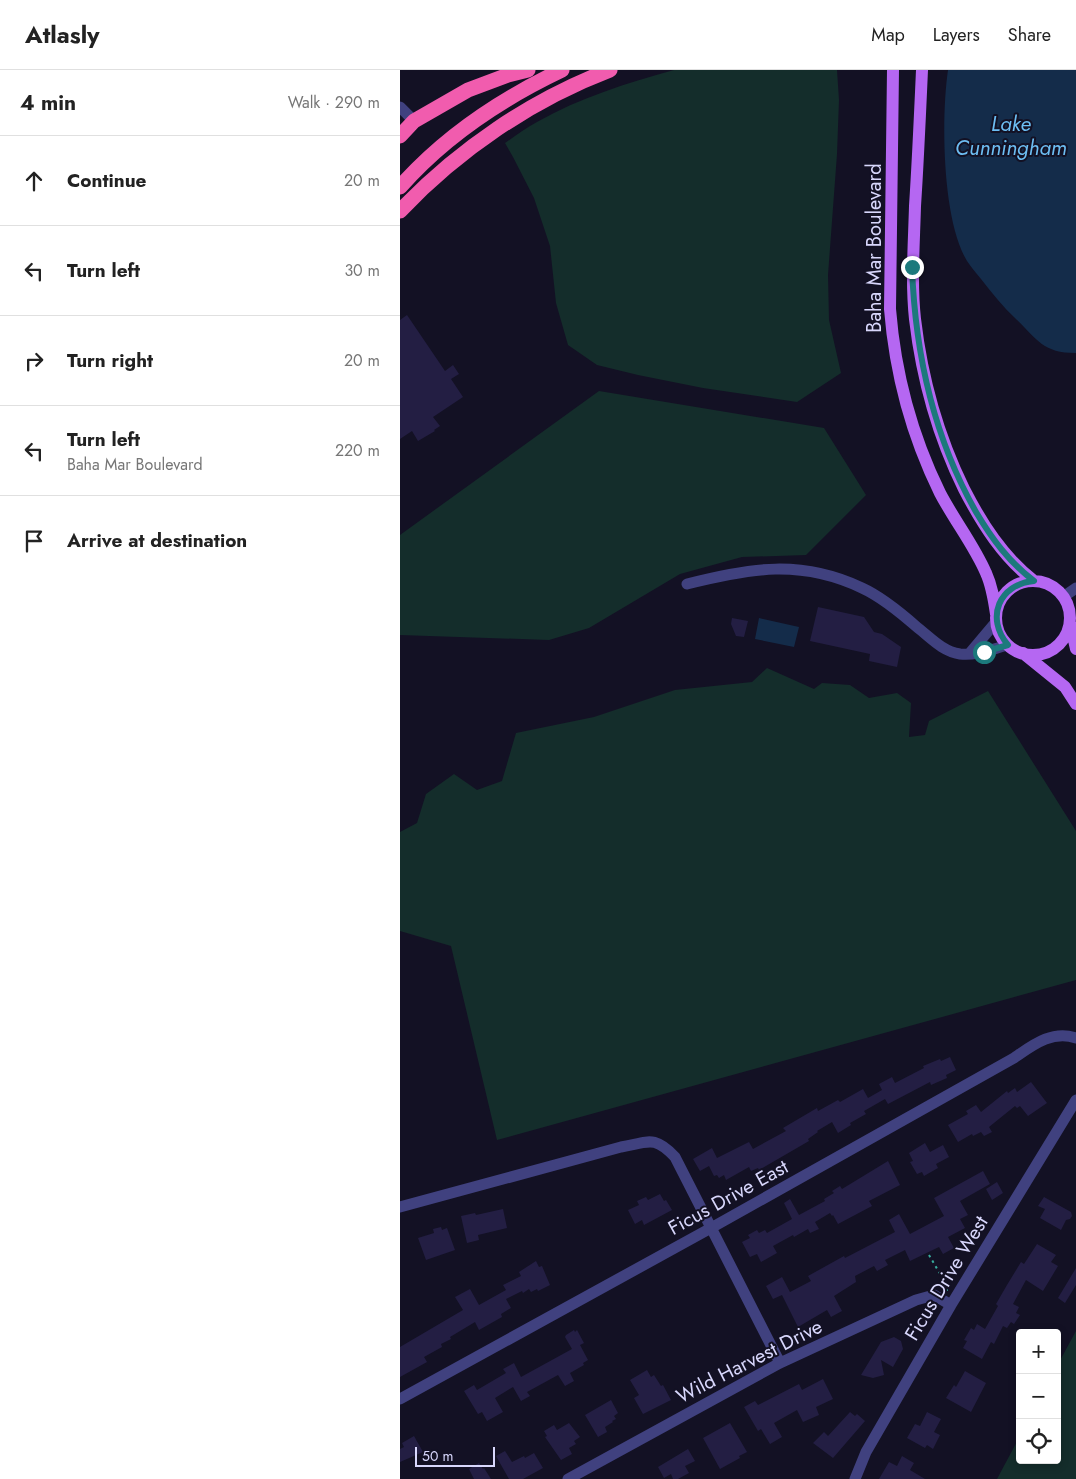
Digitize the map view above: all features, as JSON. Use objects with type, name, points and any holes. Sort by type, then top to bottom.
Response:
[{"type":"highway","points":[[400,136],[414,121],[468,90],[508,75],[528,70]]},
{"type":"highway","points":[[400,187],[436,150],[464,128],[511,96],[562,70]]},
{"type":"highway","points":[[400,211],[444,168],[518,115],[557,94],[610,70]]},
{"type":"main road","name":"Baha Mar Boulevard","points":[[893,70],[890,309],[892,339],[906,399],[927,464],[954,519],[987,574],[993,595],[996,618]]},
{"type":"main road","name":"Baha Mar Boulevard","points":[[922,70],[912,267],[915,318],[924,377],[939,430],[968,498],[1006,556],[1034,581]]},
{"type":"main road","points":[[1076,649],[1069,611],[1063,597],[1053,587],[1034,581],[1025,582],[1009,590],[999,605],[996,618],[998,631],[1008,645],[1023,654],[1065,688],[1076,704]]},
{"type":"main road","points":[[1023,654],[1040,654],[1055,648],[1065,636],[1070,620]]},
{"type":"street","points":[[400,107],[414,121]]},
{"type":"street","points":[[687,584],[729,573],[763,569],[786,568],[835,576],[864,589],[891,606],[938,645],[958,654],[984,652],[1008,645]]},
{"type":"street","points":[[1063,597],[1076,588]]},
{"type":"street","points":[[969,654],[996,618]]},
{"type":"street","name":"Ficus Drive East","points":[[400,1399],[711,1228],[1014,1058],[1035,1044],[1050,1037],[1062,1035],[1076,1038]]},
{"type":"street","name":"Ficus Drive West","points":[[855,1479],[866,1452],[951,1304],[1076,1100]]},
{"type":"street","points":[[400,1208],[621,1147],[655,1141],[664,1146],[674,1157],[780,1363]]},
{"type":"street","name":"Wild Harvest Drive","points":[[568,1479],[780,1363],[916,1300],[934,1295],[951,1304]]},
{"type":"path","points":[[929,1255],[946,1284],[951,1304]]},
{"type":"green space","points":[[674,70],[837,70],[839,100],[837,154],[828,275],[829,320],[841,373],[797,402],[703,388],[597,365],[568,345],[556,303],[550,246],[534,198],[505,143],[533,124],[586,98]]},
{"type":"green space","points":[[599,391],[824,428],[866,495],[806,555],[742,557],[680,574],[589,628],[549,640],[400,635],[400,535]]},
{"type":"green space","points":[[767,668],[814,689],[822,683],[850,685],[869,698],[897,693],[911,703],[909,737],[925,735],[929,721],[988,691],[1076,831],[1076,980],[497,1140],[451,946],[400,931],[400,832],[417,823],[426,794],[454,774],[477,790],[502,781],[516,733],[594,717],[675,690],[752,682]]},
{"type":"green space","points":[[1076,1331],[1076,1479],[997,1479],[1016,1443],[1016,1464],[1061,1464],[1061,1359]]},
{"type":"water","name":"Lake Cunningham","points":[[948,70],[1076,70],[1076,353],[1056,351],[1048,348],[1036,339],[1002,305],[967,261],[959,243],[948,195],[944,114]]},
{"type":"water","points":[[759,618],[799,627],[794,647],[755,639]]},
{"type":"building","points":[[407,315],[445,371],[453,365],[459,374],[451,379],[463,397],[433,417],[440,426],[418,441],[412,431],[400,439],[400,320]]},
{"type":"building","points":[[818,607],[864,617],[874,632],[882,634],[901,647],[897,667],[869,661],[870,654],[810,641]]},
{"type":"building","points":[[732,618],[748,621],[744,637],[736,636],[731,624]]},
{"type":"building","points":[[950,1057],[956,1070],[946,1075],[947,1078],[931,1085],[930,1082],[888,1104],[885,1099],[864,1111],[866,1114],[850,1123],[851,1125],[838,1133],[832,1122],[817,1131],[808,1139],[809,1141],[759,1170],[758,1168],[751,1171],[749,1167],[726,1180],[724,1175],[719,1178],[717,1175],[714,1176],[709,1166],[700,1171],[693,1159],[712,1148],[717,1158],[749,1142],[753,1149],[786,1131],[783,1128],[817,1108],[818,1111],[838,1100],[840,1102],[863,1089],[868,1098],[882,1090],[879,1084],[892,1077],[895,1083],[924,1068],[923,1066]]},
{"type":"building","points":[[1031,1082],[1047,1103],[1028,1116],[1020,1106],[1017,1108],[1015,1106],[989,1127],[992,1132],[984,1136],[981,1132],[973,1136],[972,1134],[958,1142],[948,1125],[968,1114],[966,1111],[976,1105],[981,1112],[1007,1091],[1008,1093],[1015,1088],[1017,1092]]},
{"type":"building","points":[[925,1143],[930,1152],[943,1145],[949,1157],[936,1164],[938,1168],[924,1176],[922,1172],[917,1174],[910,1162],[913,1161],[909,1153]]},
{"type":"building","points":[[888,1161],[900,1185],[869,1201],[872,1206],[838,1224],[830,1213],[815,1222],[819,1229],[810,1233],[808,1229],[773,1246],[777,1253],[761,1262],[757,1254],[750,1257],[742,1242],[750,1238],[748,1235],[757,1230],[759,1233],[765,1230],[767,1233],[792,1219],[784,1203],[790,1199],[799,1215],[825,1201],[824,1199],[834,1193],[832,1191],[840,1186],[842,1189]]},
{"type":"building","points":[[983,1171],[990,1184],[960,1201],[968,1215],[960,1219],[965,1228],[948,1237],[954,1248],[943,1254],[939,1247],[910,1261],[905,1250],[885,1260],[888,1265],[877,1271],[874,1266],[855,1276],[856,1282],[834,1296],[842,1311],[831,1317],[827,1310],[798,1327],[782,1295],[773,1299],[766,1286],[782,1277],[790,1292],[811,1281],[808,1276],[844,1256],[845,1258],[895,1232],[889,1220],[899,1214],[910,1234],[944,1216],[934,1198]]},
{"type":"building","points":[[997,1182],[1003,1193],[992,1200],[986,1189]]},
{"type":"building","points":[[660,1194],[672,1210],[644,1225],[642,1220],[635,1224],[628,1210],[639,1205],[637,1201],[646,1197],[648,1200]]},
{"type":"building","points":[[1044,1197],[1071,1212],[1072,1216],[1066,1220],[1061,1230],[1040,1218],[1045,1209],[1038,1206]]},
{"type":"building","points":[[503,1209],[507,1228],[478,1235],[479,1240],[467,1243],[461,1216]]},
{"type":"building","points":[[441,1227],[442,1230],[447,1228],[455,1250],[426,1260],[418,1238],[434,1233],[433,1229]]},
{"type":"building","points":[[1037,1244],[1056,1255],[1051,1262],[1058,1266],[1043,1291],[1026,1280],[1013,1304],[1019,1307],[1016,1313],[1020,1315],[1014,1324],[1011,1322],[1007,1328],[1003,1326],[994,1344],[991,1342],[982,1359],[963,1348],[967,1341],[964,1340],[971,1328],[974,1330],[977,1324],[985,1329],[998,1306],[996,1304],[1021,1262],[1024,1264]]},
{"type":"building","points":[[536,1261],[539,1267],[542,1266],[550,1285],[538,1291],[537,1289],[531,1292],[529,1289],[523,1293],[522,1291],[506,1299],[511,1308],[501,1314],[502,1317],[479,1330],[475,1322],[450,1337],[451,1339],[441,1344],[442,1347],[424,1357],[427,1362],[400,1377],[400,1347],[463,1310],[455,1297],[470,1289],[479,1305],[506,1290],[503,1285],[521,1276],[519,1272]]},
{"type":"building","points":[[1076,1268],[1076,1285],[1065,1303],[1058,1298]]},
{"type":"building","points":[[574,1330],[575,1332],[577,1330],[584,1343],[580,1345],[588,1360],[583,1363],[584,1365],[570,1373],[574,1381],[565,1386],[558,1375],[527,1392],[530,1396],[521,1401],[513,1387],[495,1398],[503,1412],[487,1421],[482,1412],[478,1414],[464,1391],[474,1385],[477,1390],[506,1373],[503,1369],[514,1363],[521,1377],[572,1349],[565,1337]]},
{"type":"building","points":[[894,1337],[901,1341],[903,1349],[893,1367],[881,1360],[884,1375],[873,1378],[861,1375],[881,1342]]},
{"type":"building","points":[[647,1370],[651,1377],[654,1375],[661,1386],[663,1385],[671,1400],[643,1414],[634,1398],[639,1395],[630,1380]]},
{"type":"building","points":[[965,1371],[986,1383],[971,1412],[946,1398],[954,1385],[956,1387]]},
{"type":"building","points":[[823,1379],[833,1399],[816,1407],[819,1415],[803,1422],[797,1410],[774,1423],[782,1437],[770,1444],[761,1429],[758,1431],[744,1407],[755,1401],[758,1405],[799,1384],[802,1390]]},
{"type":"building","points":[[611,1400],[618,1413],[614,1416],[616,1419],[605,1427],[607,1432],[598,1437],[585,1415]]},
{"type":"building","points":[[850,1412],[855,1416],[857,1414],[865,1421],[833,1458],[813,1443],[824,1432],[828,1436]]},
{"type":"building","points":[[927,1412],[941,1419],[934,1432],[940,1435],[933,1449],[927,1445],[925,1448],[907,1438],[915,1424],[920,1426]]},
{"type":"building","points":[[569,1423],[580,1437],[574,1441],[576,1444],[569,1448],[572,1454],[561,1460],[545,1437],[547,1436],[544,1431],[554,1425],[557,1430]]},
{"type":"building","points":[[730,1423],[747,1452],[720,1469],[703,1438]]},
{"type":"building","points":[[414,1436],[423,1452],[400,1462],[400,1449],[404,1447],[402,1443]]},
{"type":"building","points":[[688,1449],[695,1461],[685,1466],[689,1473],[678,1479],[673,1479],[671,1474],[664,1478],[658,1467]]},
{"type":"building","points":[[505,1451],[512,1462],[534,1453],[543,1468],[523,1479],[509,1479],[496,1456]]},
{"type":"building","points":[[902,1456],[914,1463],[910,1470],[925,1479],[879,1479],[889,1462],[897,1466]]},
{"type":"building","points":[[479,1463],[491,1479],[474,1479],[469,1469]]},
{"type":"route","points":[[912,267],[919,347],[924,377],[939,430],[968,498],[984,524],[1006,556],[1034,581],[1017,585],[1003,597],[996,614],[996,622],[1002,639],[1008,645],[984,652]]}]
